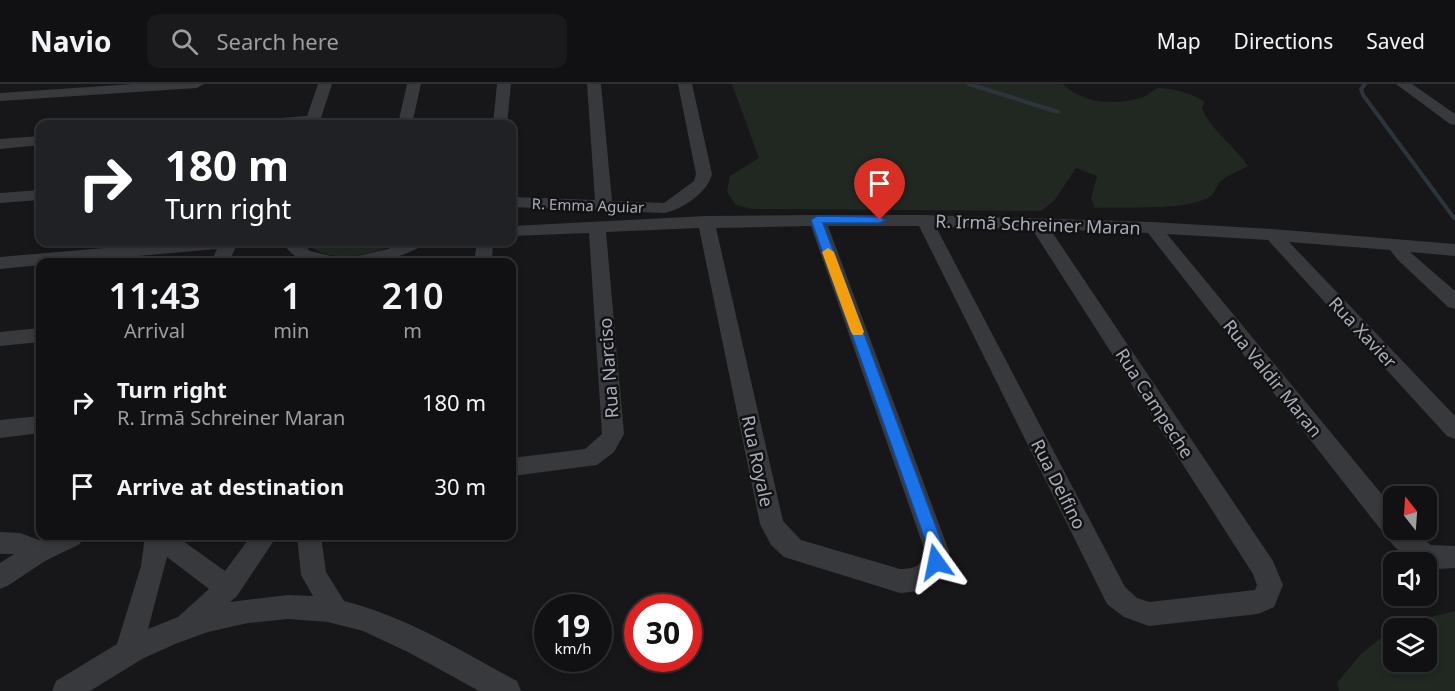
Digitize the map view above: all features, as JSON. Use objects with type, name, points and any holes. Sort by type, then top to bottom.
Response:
[{"type":"street","points":[[0,97],[197,84]]},
{"type":"street","points":[[314,120],[325,84]]},
{"type":"street","points":[[406,120],[414,84]]},
{"type":"street","points":[[500,120],[504,84]]},
{"type":"street","points":[[594,84],[601,216]]},
{"type":"street","name":"R. Emma Aguiar","points":[[516,203],[601,216],[671,206],[702,183],[704,174],[685,84]]},
{"type":"street","points":[[1403,84],[1455,121]]},
{"type":"street","points":[[0,144],[36,141]]},
{"type":"street","points":[[0,198],[36,195]]},
{"type":"street","name":"R. Irmã Schreiner Maran","points":[[516,230],[601,216],[706,221],[924,220],[1152,227],[1272,234],[1455,250]]},
{"type":"street","name":"Rua Narciso","points":[[516,467],[589,458],[609,444],[614,434],[601,216]]},
{"type":"street","name":"Rua Royale","points":[[706,221],[772,524],[780,537],[793,549],[900,581],[924,578],[932,571],[937,551],[817,220]]},
{"type":"street","name":"Rua Delfino","points":[[924,220],[1112,591],[1119,599],[1138,612],[1149,614],[1258,602],[1269,592],[1270,585]]},
{"type":"street","name":"Rua Campeche","points":[[1037,223],[1264,568],[1270,585]]},
{"type":"street","name":"Rua Valdir Maran","points":[[1152,227],[1383,515]]},
{"type":"street","name":"Rua Xavier","points":[[1272,234],[1455,429]]},
{"type":"street","points":[[1395,244],[1404,256],[1455,302]]},
{"type":"street","points":[[55,258],[185,246]]},
{"type":"street","points":[[295,246],[304,255],[313,258]]},
{"type":"street","points":[[382,258],[408,246]]},
{"type":"street","points":[[0,263],[36,260]]},
{"type":"street","points":[[0,339],[36,334]]},
{"type":"street","points":[[0,429],[36,425]]},
{"type":"street","points":[[0,577],[36,553],[63,540]]},
{"type":"street","points":[[128,652],[154,566],[157,540]]},
{"type":"street","points":[[162,540],[228,588]]},
{"type":"street","points":[[184,627],[228,588],[262,540]]},
{"type":"street","points":[[310,540],[314,575],[335,611]]},
{"type":"street","name":"Rua Valdir Maran","points":[[1403,540],[1422,553],[1443,560],[1455,557]]},
{"type":"street","points":[[0,543],[16,543],[32,547],[36,553]]},
{"type":"street","points":[[66,691],[128,652],[184,627],[222,616],[268,608],[303,607],[335,611],[363,619],[408,638],[507,691]]},
{"type":"shaded area","points":[[732,84],[1063,84],[1080,96],[1110,102],[1141,98],[1161,88],[1190,94],[1205,102],[1202,107],[1205,115],[1248,166],[1222,180],[1208,198],[1194,203],[1167,207],[1095,208],[1091,199],[1097,176],[1076,168],[1054,201],[1041,211],[752,209],[736,205],[727,192],[730,176],[759,158]]},
{"type":"shaded area","points":[[310,246],[391,246],[352,256],[326,254]]},
{"type":"shaded area","points":[[1455,611],[1455,691],[1339,691],[1337,683],[1361,654],[1383,636],[1383,672],[1437,672],[1437,618],[1426,618]]},
{"type":"waterway","points":[[969,84],[1058,112]]},
{"type":"waterway","points":[[1365,84],[1361,89],[1363,95],[1454,218]]},
{"type":"slow traffic","points":[[828,252],[857,332]]},
{"type":"route","points":[[880,220],[817,220],[937,551],[936,562]]}]
